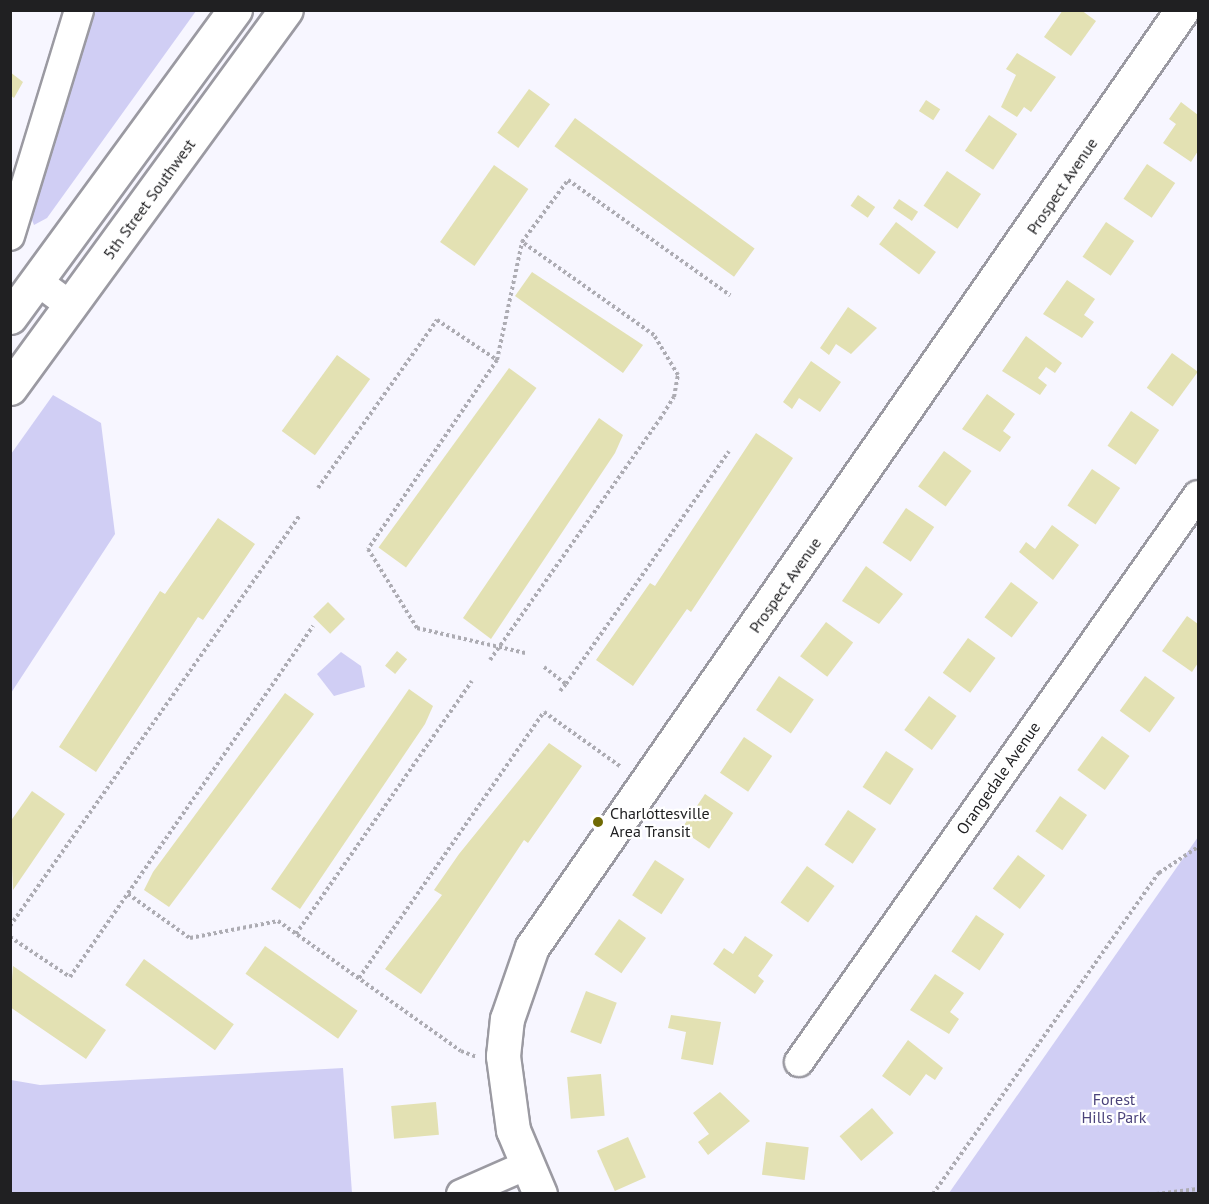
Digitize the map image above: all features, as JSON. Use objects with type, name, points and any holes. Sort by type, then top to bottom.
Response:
[{"type":"street","points":[[10,236],[80,10]]},
{"type":"street","points":[[10,316],[235,10]]},
{"type":"street","name":"5th Street Southwest","points":[[10,388],[286,10]]},
{"type":"street","name":"Prospect Avenue","points":[[533,1179],[509,1112],[503,1056],[507,1019],[532,948],[1182,10]]},
{"type":"street","points":[[37,281],[71,306]]},
{"type":"street","name":"Orangedale Avenue","points":[[799,1062],[1198,495]]},
{"type":"street","points":[[461,1194],[533,1179]]},
{"type":"path","points":[[525,652],[417,628],[368,549],[497,360],[522,242],[568,180],[730,295]]},
{"type":"path","points":[[490,660],[496,645],[660,419],[674,397],[678,375],[654,334],[522,242]]},
{"type":"path","points":[[318,489],[437,320],[497,360]]},
{"type":"path","points":[[560,691],[729,451]]},
{"type":"path","points":[[10,926],[300,515]]},
{"type":"path","points":[[10,937],[70,977],[314,626]]},
{"type":"path","points":[[544,667],[566,684]]},
{"type":"path","points":[[296,934],[472,681]]},
{"type":"path","points":[[359,978],[544,712],[621,767]]},
{"type":"path","points":[[933,1194],[1159,873],[1198,847]]},
{"type":"path","points":[[128,894],[190,938],[278,921],[461,1051],[481,1058]]},
{"type":"path","points":[[1156,1194],[1198,1189]]},
{"type":"green space","points":[[90,11],[196,11],[47,218],[34,225],[30,215]]},
{"type":"green space","points":[[53,395],[101,423],[115,534],[11,693],[11,454]]},
{"type":"green space","points":[[341,652],[361,666],[365,687],[334,696],[317,674]]},
{"type":"green space","name":"Forest Hills Park","points":[[1198,837],[1198,1193],[949,1193]]},
{"type":"green space","points":[[343,1068],[352,1193],[11,1193],[11,1080],[40,1085]]},
{"type":"building","points":[[1063,10],[1081,10],[1096,21],[1071,56],[1044,37]]},
{"type":"building","points":[[1017,53],[1056,77],[1031,112],[1024,107],[1017,117],[1001,107],[1016,75],[1006,69]]},
{"type":"building","points":[[10,72],[23,82],[14,98],[10,95]]},
{"type":"building","points":[[529,89],[550,104],[518,148],[497,133]]},
{"type":"building","points":[[926,100],[940,109],[933,120],[919,111]]},
{"type":"building","points":[[1181,102],[1198,115],[1198,151],[1191,162],[1163,143],[1176,124],[1169,119]]},
{"type":"building","points":[[989,115],[1017,134],[993,170],[965,151]]},
{"type":"building","points":[[575,118],[755,248],[734,277],[554,146]]},
{"type":"building","points":[[1147,164],[1175,183],[1152,218],[1124,199]]},
{"type":"building","points":[[494,165],[528,189],[474,266],[440,242]]},
{"type":"building","points":[[947,171],[981,194],[958,229],[924,206]]},
{"type":"building","points":[[858,195],[875,207],[868,218],[851,206]]},
{"type":"building","points":[[899,199],[918,212],[912,221],[893,208]]},
{"type":"building","points":[[896,222],[936,252],[919,274],[879,244]]},
{"type":"building","points":[[1106,222],[1134,241],[1111,276],[1083,257]]},
{"type":"building","points":[[532,272],[643,345],[623,373],[515,296]]},
{"type":"building","points":[[1067,280],[1095,299],[1084,315],[1094,322],[1082,338],[1043,314]]},
{"type":"building","points":[[848,307],[877,328],[851,354],[836,344],[829,355],[820,348]]},
{"type":"building","points":[[1026,336],[1062,363],[1055,373],[1046,367],[1038,378],[1047,385],[1040,395],[1002,371]]},
{"type":"building","points":[[1172,353],[1198,372],[1173,407],[1147,388]]},
{"type":"building","points":[[337,355],[370,379],[315,455],[282,431]]},
{"type":"building","points":[[811,361],[841,382],[820,412],[799,398],[792,409],[783,402]]},
{"type":"building","points":[[509,368],[537,388],[406,568],[379,548]]},
{"type":"building","points":[[987,394],[1015,414],[1003,431],[1011,437],[1000,452],[962,429]]},
{"type":"building","points":[[1131,411],[1159,430],[1136,465],[1108,446]]},
{"type":"building","points":[[599,418],[623,435],[615,453],[491,639],[463,618]]},
{"type":"building","points":[[756,433],[793,458],[691,612],[687,609],[633,686],[596,660],[650,583],[655,586]]},
{"type":"building","points":[[944,451],[972,471],[946,507],[918,487]]},
{"type":"building","points":[[1092,469],[1120,488],[1096,524],[1067,505]]},
{"type":"building","points":[[906,508],[934,527],[911,562],[883,543]]},
{"type":"building","points":[[218,518],[255,544],[203,620],[198,617],[96,772],[59,747],[160,591],[165,594]]},
{"type":"building","points":[[1052,525],[1079,545],[1053,580],[1019,552],[1026,542],[1035,549]]},
{"type":"building","points":[[866,566],[903,594],[879,624],[842,601]]},
{"type":"building","points":[[1011,582],[1038,602],[1012,638],[985,617]]},
{"type":"building","points":[[328,602],[345,619],[330,634],[313,617]]},
{"type":"building","points":[[1187,616],[1198,624],[1198,663],[1192,672],[1162,651]]},
{"type":"building","points":[[826,622],[853,642],[827,677],[800,656]]},
{"type":"building","points":[[968,638],[996,658],[970,693],[943,673]]},
{"type":"building","points":[[397,651],[407,659],[395,674],[385,666]]},
{"type":"building","points":[[779,676],[814,699],[791,733],[756,710]]},
{"type":"building","points":[[1145,676],[1175,698],[1150,733],[1120,711]]},
{"type":"building","points":[[409,689],[433,706],[425,724],[300,909],[271,889]]},
{"type":"building","points":[[285,693],[314,714],[169,907],[144,890],[153,872]]},
{"type":"building","points":[[929,696],[957,716],[932,750],[904,730]]},
{"type":"building","points":[[1102,736],[1130,756],[1105,790],[1077,770]]},
{"type":"building","points":[[744,737],[772,756],[748,792],[720,773]]},
{"type":"building","points":[[549,743],[582,766],[528,843],[524,840],[421,994],[385,969],[442,895],[434,890],[459,854]]},
{"type":"building","points":[[886,751],[914,769],[890,805],[863,787]]},
{"type":"building","points":[[32,791],[65,814],[13,890],[10,822]]},
{"type":"building","points":[[705,794],[733,813],[709,849],[681,830]]},
{"type":"building","points":[[1060,796],[1087,815],[1062,850],[1035,831]]},
{"type":"building","points":[[848,810],[876,829],[853,864],[825,845]]},
{"type":"building","points":[[1018,855],[1045,875],[1020,909],[993,889]]},
{"type":"building","points":[[655,860],[684,879],[661,914],[632,895]]},
{"type":"building","points":[[807,866],[835,886],[808,922],[781,902]]},
{"type":"building","points":[[976,915],[1004,934],[980,970],[951,951]]},
{"type":"building","points":[[619,919],[646,938],[621,973],[594,954]]},
{"type":"building","points":[[745,936],[773,955],[758,976],[764,981],[755,994],[713,964],[724,948],[733,954]]},
{"type":"building","points":[[265,946],[358,1011],[338,1039],[245,974]]},
{"type":"building","points":[[144,959],[234,1024],[215,1050],[125,985]]},
{"type":"building","points":[[13,966],[106,1030],[86,1059],[10,1007]]},
{"type":"building","points":[[935,974],[964,993],[950,1012],[959,1019],[949,1034],[910,1010]]},
{"type":"building","points":[[586,991],[617,1003],[601,1044],[570,1032]]},
{"type":"building","points":[[671,1015],[721,1022],[713,1065],[681,1059],[686,1032],[668,1028]]},
{"type":"building","points":[[908,1040],[943,1068],[935,1080],[926,1074],[910,1096],[882,1076]]},
{"type":"building","points":[[601,1074],[605,1116],[571,1119],[567,1077]]},
{"type":"building","points":[[720,1092],[750,1121],[708,1155],[698,1142],[709,1134],[693,1113]]},
{"type":"building","points":[[436,1102],[439,1135],[394,1139],[391,1106]]},
{"type":"building","points":[[872,1108],[894,1133],[861,1161],[840,1136]]},
{"type":"building","points":[[628,1137],[646,1177],[615,1191],[597,1151]]},
{"type":"building","points":[[766,1142],[809,1147],[805,1180],[762,1175]]},
{"type":"place","name":"Charlottesville Area Transit","points":[[598,822]]}]
